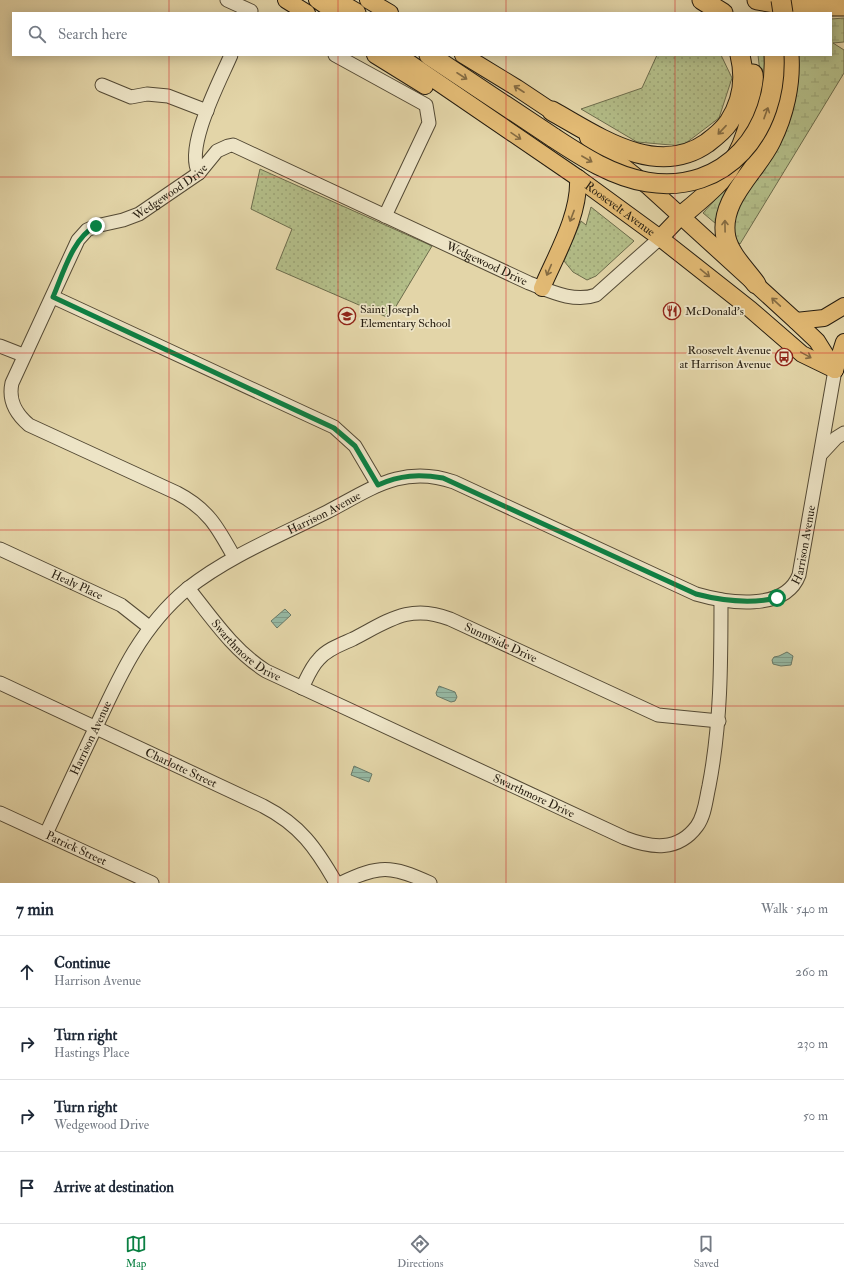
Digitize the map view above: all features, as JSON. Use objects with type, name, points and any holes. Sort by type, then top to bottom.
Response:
[{"type":"highway","points":[[334,0],[354,12]]},
{"type":"highway","points":[[701,0],[712,12]]},
{"type":"highway","points":[[701,0],[721,12]]},
{"type":"highway","points":[[757,0],[792,6],[844,6]]},
{"type":"highway","points":[[770,0],[771,12]]},
{"type":"highway","points":[[781,0],[783,12]]},
{"type":"highway","points":[[431,56],[593,163],[640,180],[672,183],[708,175],[738,156],[759,130],[769,106],[772,91],[774,56]]},
{"type":"highway","points":[[552,111],[616,146],[642,155],[667,157],[690,153],[720,133],[733,116],[743,84],[740,56]]},
{"type":"highway","points":[[681,216],[719,181],[729,169],[741,144],[751,114],[754,89],[749,56]]},
{"type":"highway","points":[[756,284],[730,247],[727,240],[725,222],[734,196],[763,156],[777,127],[785,101],[789,56]]},
{"type":"main road","points":[[286,0],[305,12]]},
{"type":"main road","points":[[316,0],[334,12]]},
{"type":"main road","points":[[368,0],[388,12]]},
{"type":"main road","points":[[377,56],[447,99],[484,114]]},
{"type":"main road","name":"Roosevelt Avenue","points":[[399,56],[578,178],[660,238],[750,309],[802,354],[840,375]]},
{"type":"main road","points":[[465,56],[552,111],[619,162],[681,216],[817,341],[840,375]]},
{"type":"main road","points":[[542,288],[576,208],[579,190],[578,178]]},
{"type":"main road","points":[[660,238],[681,216]]},
{"type":"main road","points":[[796,321],[824,318],[844,306]]},
{"type":"main road","points":[[840,375],[844,342]]},
{"type":"street","points":[[227,0],[252,12]]},
{"type":"street","points":[[199,173],[195,167],[194,154],[199,132],[231,56]]},
{"type":"street","points":[[337,56],[426,105],[430,123],[386,216]]},
{"type":"street","points":[[102,85],[130,97],[146,94],[168,96],[207,111]]},
{"type":"street","name":"Wedgewood Drive","points":[[234,557],[213,520],[188,498],[29,424],[20,416],[12,401],[11,389],[23,355],[53,297],[78,240],[87,230],[139,214],[199,173],[217,151],[228,146],[233,146],[542,288],[574,298],[586,298],[596,295],[660,238]]},
{"type":"street","points":[[53,297],[334,428],[355,446],[378,485]]},
{"type":"street","points":[[0,346],[23,355]]},
{"type":"street","name":"Harrison Avenue","points":[[46,834],[118,679],[149,628],[166,608],[188,588],[234,557],[378,485],[391,480],[410,475],[443,478],[696,594],[721,600],[748,601],[777,598],[789,591],[795,584],[801,567],[822,453],[823,433],[840,375]]},
{"type":"street","points":[[822,453],[836,438],[844,434]]},
{"type":"street","name":"Healy Place","points":[[0,549],[121,605],[149,628]]},
{"type":"street","name":"Swarthmore Drive","points":[[188,588],[226,636],[244,655],[266,671],[625,838],[653,847],[665,846],[678,841],[691,833],[701,819],[711,775],[719,721],[721,600]]},
{"type":"street","name":"Sunnyside Drive","points":[[302,688],[315,664],[330,650],[396,616],[412,612],[429,612],[450,619],[658,715],[719,721]]},
{"type":"street","name":"Charlotte Street","points":[[0,683],[284,817],[301,832],[314,847],[336,883]]},
{"type":"street","name":"Patrick Street","points":[[0,813],[152,883]]},
{"type":"street","points":[[341,883],[374,870],[388,869],[403,871],[430,883]]},
{"type":"green space","points":[[844,18],[844,42],[833,43],[844,50],[844,73],[740,244],[703,213],[726,188],[763,99],[758,56],[832,56],[832,19]]},
{"type":"green space","points":[[657,56],[721,56],[732,78],[719,118],[682,146],[637,142],[581,109],[642,88]]},
{"type":"green space","points":[[260,169],[432,246],[389,318],[276,269],[292,229],[251,209]]},
{"type":"green space","points":[[591,207],[634,241],[596,276],[587,280],[573,272],[564,261],[581,221],[586,225]]},
{"type":"shaded area","points":[[285,609],[291,615],[277,628],[271,621]]},
{"type":"shaded area","points":[[787,652],[793,656],[791,665],[781,666],[773,664],[772,660],[774,657]]},
{"type":"shaded area","points":[[439,686],[455,692],[457,697],[455,701],[451,702],[437,696],[436,693]]},
{"type":"shaded area","points":[[354,766],[372,774],[369,782],[351,775]]},
{"type":"place","name":"McDonald's","points":[[672,311]]},
{"type":"place","name":"Saint Joseph Elementary School","points":[[347,316]]},
{"type":"place","name":"Roosevelt Avenue at Harrison Avenue","points":[[784,357]]},
{"type":"route","points":[[96,226],[87,230],[78,240],[53,297],[325,422],[343,434],[361,453],[378,485],[410,475],[443,478],[696,594],[721,600],[748,601],[777,598]]}]
